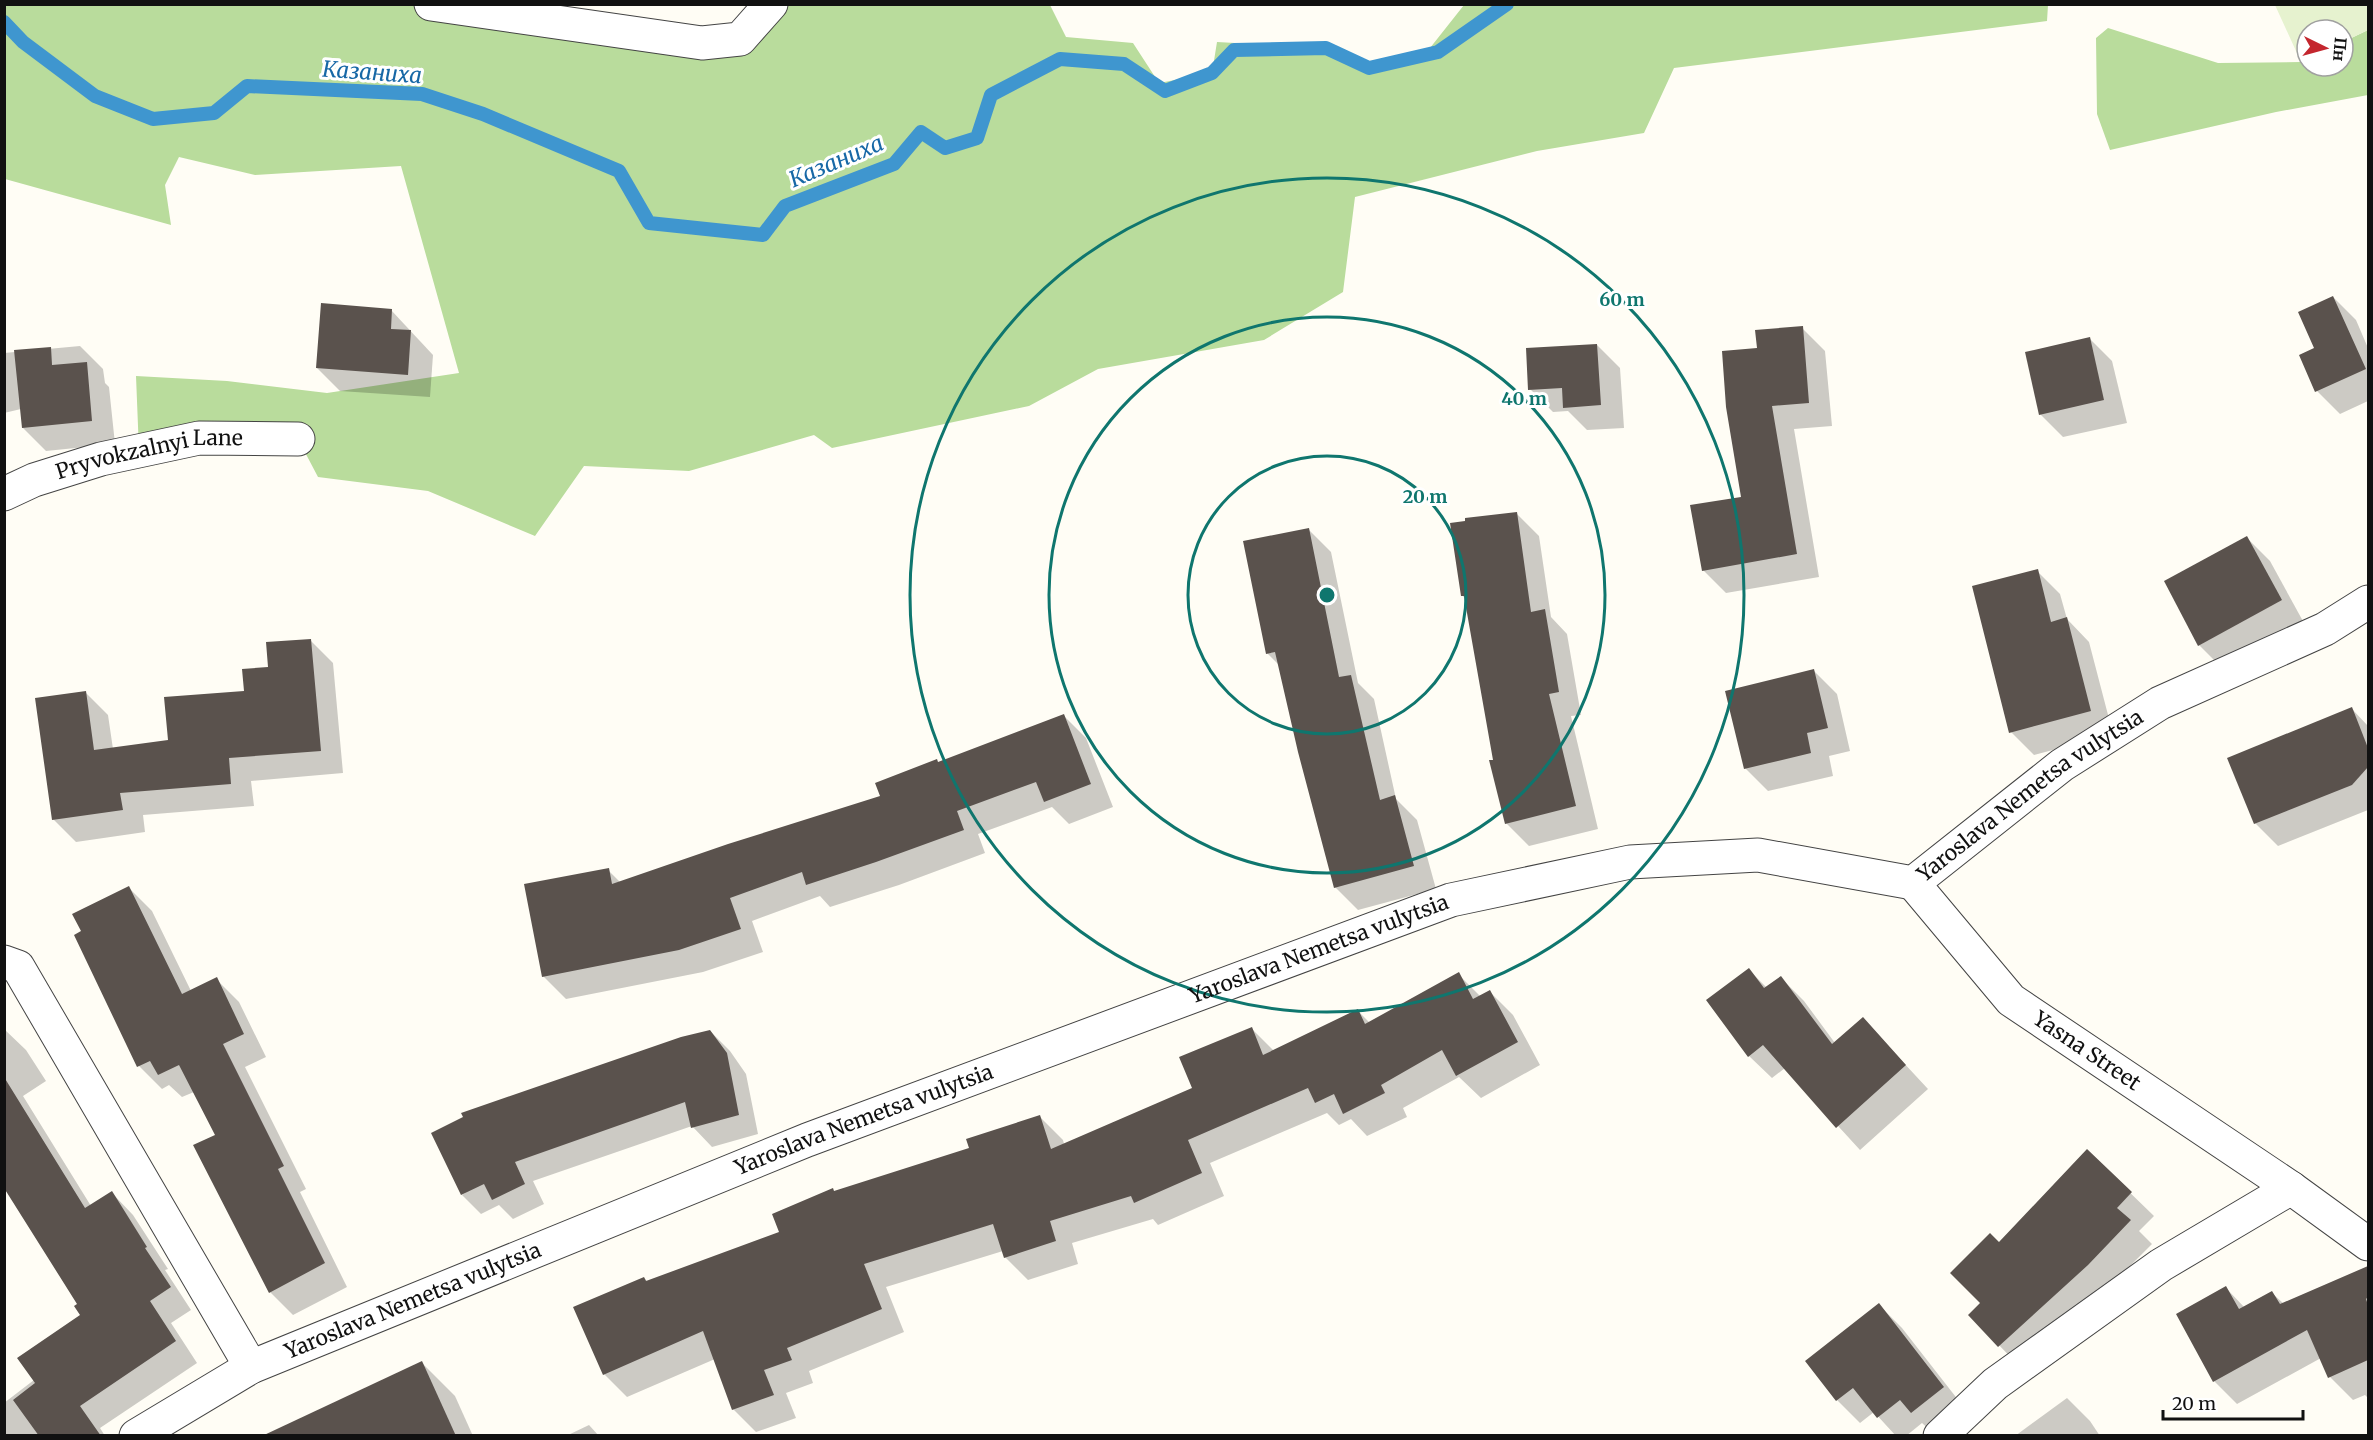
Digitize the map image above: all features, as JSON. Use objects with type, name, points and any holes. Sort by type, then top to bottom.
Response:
[{"type":"street","points":[[430,4],[702,43],[740,39],[771,4]]},
{"type":"street","name":"Pryvokzalnyi Lane","points":[[4,494],[34,480],[101,459],[200,438],[298,439]]},
{"type":"street","name":"Yaroslava Nemetsa vulytsia","points":[[136,1436],[251,1367],[807,1140],[1451,900],[1630,862],[1758,855],[1912,883],[2062,765],[2160,703],[2325,629],[2368,602]]},
{"type":"street","name":"Yasna Street","points":[[1912,883],[2011,1000],[2291,1188],[2368,1244]]},
{"type":"street","points":[[4,962],[18,967],[251,1367]]},
{"type":"street","points":[[1940,1436],[1995,1384],[2162,1265],[2291,1188]]},
{"type":"green space","points":[[431,4],[702,43],[771,5],[1050,5],[1066,37],[1133,43],[1159,83],[1212,73],[1217,42],[1344,49],[1369,68],[1430,48],[1464,5],[2048,5],[2047,21],[1674,68],[1644,133],[1537,151],[1355,197],[1343,292],[1264,340],[1098,369],[1029,406],[832,448],[814,435],[689,471],[584,466],[535,536],[428,491],[318,477],[298,439],[139,451],[136,376],[227,381],[327,393],[459,373],[401,166],[255,175],[179,157],[165,185],[171,225],[5,179],[4,5]]},
{"type":"green space","points":[[2275,5],[2368,5],[2368,30],[2355,36],[2355,18],[2295,18],[2295,49]]},
{"type":"green space","points":[[2108,28],[2218,63],[2295,62],[2295,78],[2355,78],[2355,36],[2368,30],[2368,95],[2276,112],[2110,150],[2097,114],[2096,38]]},
{"type":"building","points":[[2333,296],[2366,369],[2315,392],[2299,355],[2314,348],[2298,312]]},
{"type":"building","points":[[321,303],[392,309],[391,329],[411,330],[408,375],[316,368]]},
{"type":"building","points":[[1803,326],[1809,403],[1772,406],[1797,554],[1702,571],[1690,505],[1741,497],[1726,407],[1722,351],[1757,348],[1755,330]]},
{"type":"building","points":[[2090,337],[2104,400],[2039,415],[2025,352]]},
{"type":"building","points":[[1597,344],[1601,405],[1563,408],[1562,388],[1528,390],[1526,348]]},
{"type":"building","points":[[51,347],[52,365],[87,362],[92,421],[22,428],[14,350]]},
{"type":"building","points":[[1517,512],[1531,612],[1545,609],[1559,692],[1549,694],[1576,806],[1505,824],[1489,760],[1493,760],[1464,596],[1461,596],[1450,523],[1465,521],[1465,518]]},
{"type":"building","points":[[1309,528],[1339,677],[1351,675],[1380,800],[1395,795],[1414,866],[1334,888],[1298,752],[1275,652],[1266,654],[1243,541]]},
{"type":"building","points":[[2247,536],[2282,600],[2198,646],[2164,581]]},
{"type":"building","points":[[2038,569],[2051,622],[2067,617],[2091,711],[2009,733],[1972,586]]},
{"type":"building","points":[[311,639],[321,751],[229,758],[231,784],[120,793],[123,810],[52,820],[35,698],[86,691],[94,750],[168,740],[164,697],[244,691],[242,669],[268,667],[266,642]]},
{"type":"building","points":[[1814,669],[1828,728],[1807,733],[1811,753],[1744,769],[1725,691]]},
{"type":"building","points":[[2352,707],[2368,748],[2368,767],[2352,785],[2254,824],[2227,758]]},
{"type":"building","points":[[1064,714],[1091,784],[1044,802],[1036,782],[957,811],[964,830],[806,885],[802,872],[730,898],[741,929],[679,950],[542,977],[524,884],[609,868],[612,884],[728,844],[880,796],[875,783],[937,759],[938,762]]},
{"type":"building","points":[[129,886],[182,994],[217,977],[244,1034],[223,1044],[284,1166],[278,1169],[325,1263],[269,1293],[193,1145],[215,1135],[179,1065],[158,1075],[150,1061],[137,1067],[74,935],[81,931],[72,914]]},
{"type":"building","points":[[1749,968],[1764,988],[1781,976],[1832,1044],[1863,1017],[1906,1065],[1836,1128],[1763,1045],[1748,1057],[1706,1000]]},
{"type":"building","points":[[1459,972],[1473,999],[1490,990],[1518,1042],[1456,1076],[1442,1050],[1381,1085],[1385,1093],[1343,1114],[1334,1094],[1315,1103],[1308,1088],[1188,1140],[1202,1173],[1134,1203],[1131,1196],[1050,1221],[1056,1241],[1004,1258],[993,1224],[864,1264],[882,1309],[787,1348],[792,1360],[764,1370],[774,1395],[732,1410],[703,1331],[603,1375],[573,1307],[644,1277],[646,1281],[779,1232],[772,1214],[833,1188],[834,1191],[969,1148],[966,1139],[1040,1115],[1051,1149],[1192,1088],[1179,1057],[1252,1027],[1263,1055],[1358,1009],[1365,1024]]},
{"type":"building","points":[[710,1030],[727,1053],[739,1115],[691,1128],[685,1102],[515,1162],[525,1184],[492,1200],[484,1184],[461,1195],[431,1133],[463,1117],[461,1113],[681,1037]]},
{"type":"building","points":[[4,1077],[85,1208],[112,1191],[171,1287],[150,1301],[176,1341],[80,1406],[101,1436],[39,1436],[13,1400],[35,1383],[17,1358],[80,1315],[74,1306],[77,1304],[4,1188]]},
{"type":"building","points":[[2087,1149],[2132,1192],[2117,1208],[2131,1220],[2088,1265],[1998,1347],[1968,1315],[1980,1303],[1950,1273],[1990,1233],[1999,1242]]},
{"type":"building","points":[[2368,1266],[2368,1297],[2366,1299],[2368,1305],[2368,1360],[2328,1378],[2307,1330],[2213,1382],[2176,1314],[2226,1286],[2239,1309],[2272,1291],[2280,1304]]},
{"type":"building","points":[[1879,1303],[1944,1387],[1911,1413],[1900,1400],[1877,1418],[1853,1388],[1836,1401],[1805,1361]]},
{"type":"building","points":[[422,1361],[456,1436],[262,1436]]},
{"type":"waterway","name":"Казаниха","points":[[4,22],[23,42],[95,96],[153,119],[214,113],[247,86],[422,94],[483,114],[619,171],[649,223],[763,235],[785,206],[894,164],[921,132],[945,148],[977,138],[991,95],[1060,59],[1124,64],[1165,91],[1212,73],[1234,50],[1326,48],[1369,68],[1438,52],[1507,4]]}]
